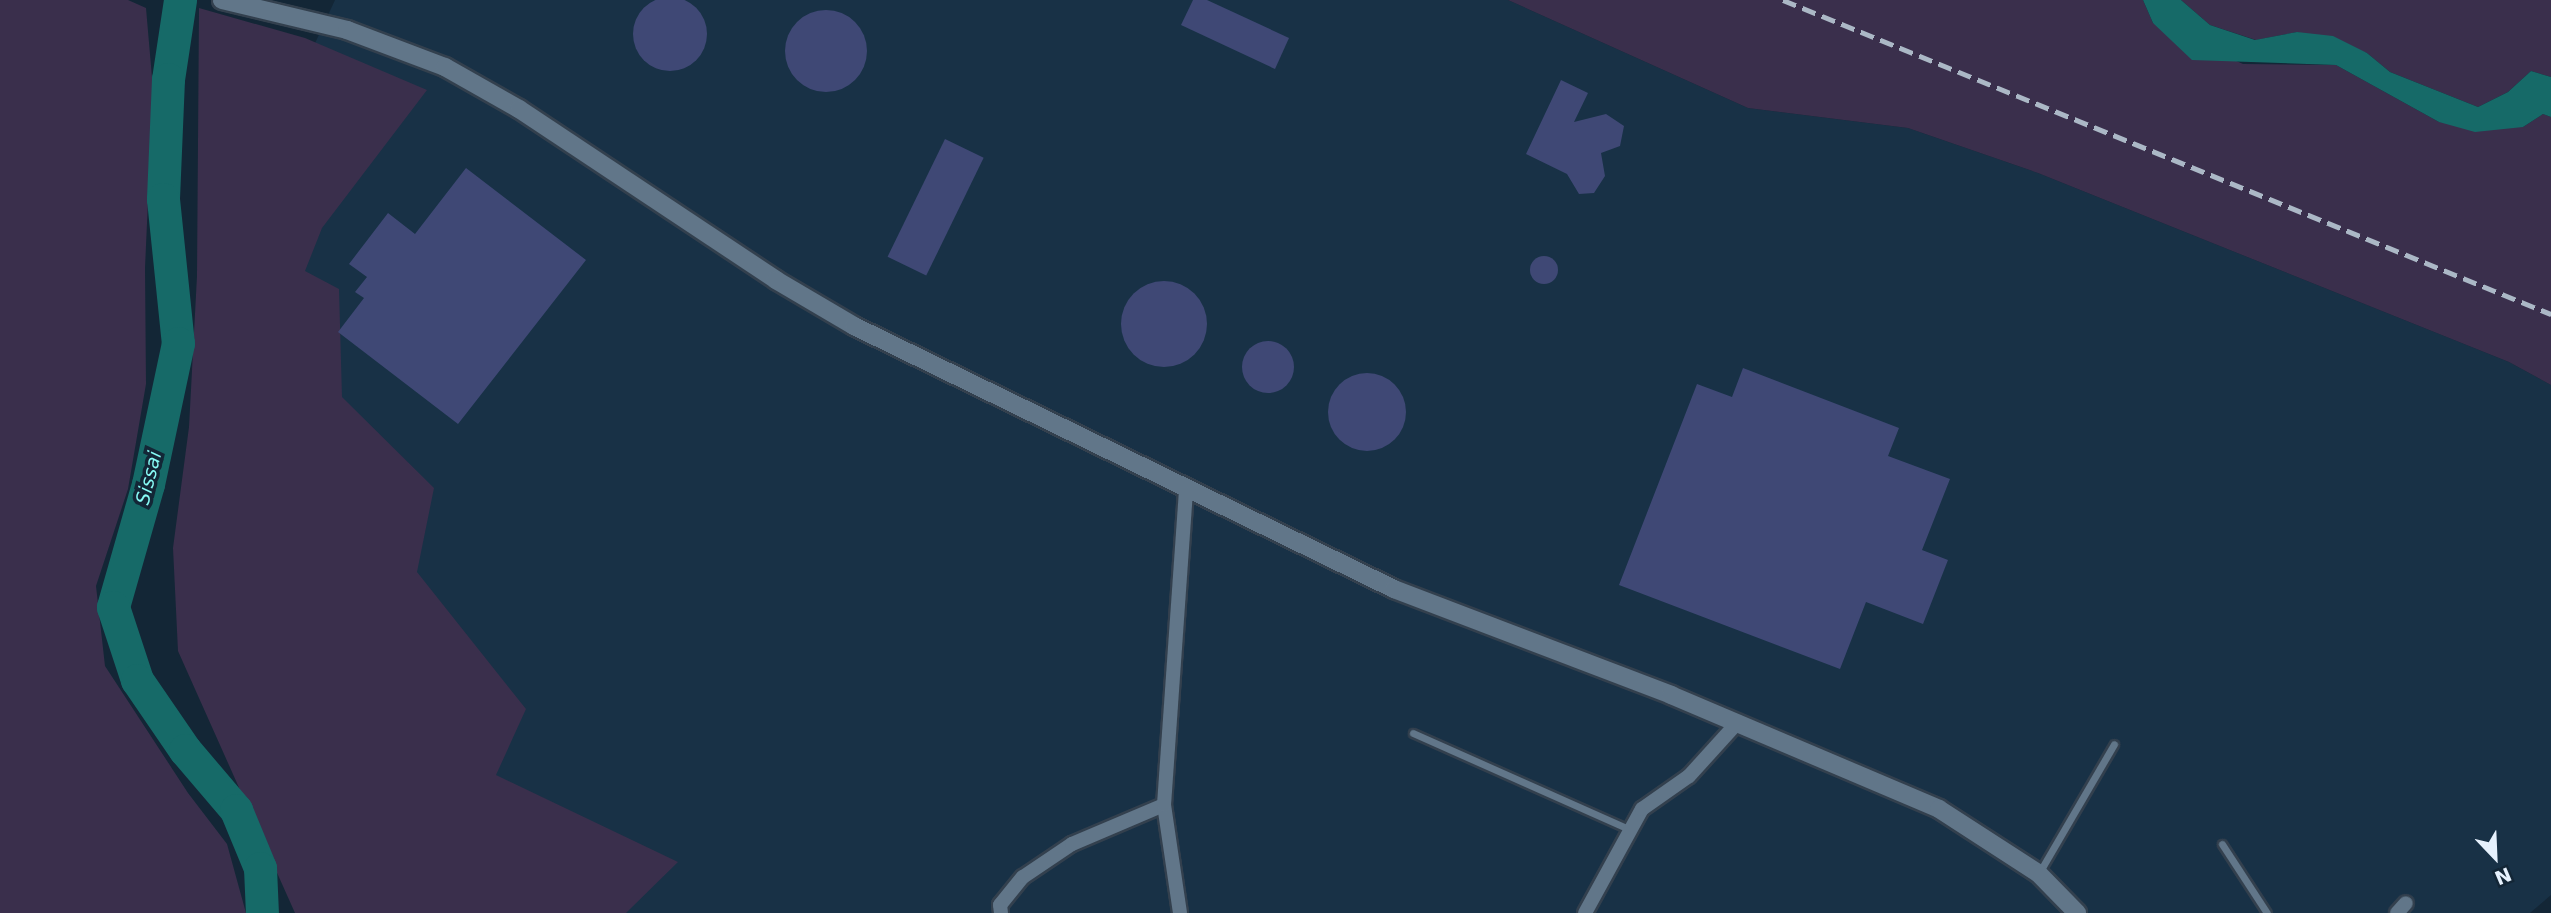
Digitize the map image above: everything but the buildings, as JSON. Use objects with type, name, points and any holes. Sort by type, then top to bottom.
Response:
[{"type":"street","points":[[228,2],[347,30],[445,67],[519,109],[776,281],[855,326],[1186,490],[1394,589],[1738,722],[1939,810],[2038,873],[2077,913]]},
{"type":"street","points":[[1180,913],[1164,805],[1186,490]]},
{"type":"street","points":[[1585,913],[1629,828],[1650,800],[1689,776],[1738,722]]},
{"type":"street","points":[[1001,913],[1000,905],[1023,877],[1072,844],[1164,805]]},
{"type":"lane","points":[[1413,733],[1629,828]]},
{"type":"lane","points":[[2038,873],[2114,744]]},
{"type":"lane","points":[[2222,844],[2267,913]]},
{"type":"shaded area","points":[[0,0],[128,0],[146,8],[153,89],[145,268],[146,384],[128,489],[96,586],[105,666],[188,793],[227,844],[246,913],[0,913]]},
{"type":"shaded area","points":[[335,0],[1508,0],[1748,108],[1908,128],[2038,173],[2509,362],[2551,385],[2551,895],[2530,913],[317,913],[237,212]]},
{"type":"shaded area","points":[[1508,0],[2143,0],[2153,23],[2243,64],[2336,65],[2439,122],[2523,127],[2543,114],[2551,117],[2551,385],[2509,362],[2038,173],[1908,128],[1748,108]]},
{"type":"shaded area","points":[[2143,0],[2181,0],[2210,25],[2255,40],[2297,32],[2333,36],[2367,53],[2390,72],[2478,107],[2508,92],[2531,71],[2551,77],[2551,117],[2543,114],[2523,127],[2475,132],[2439,122],[2336,65],[2192,60],[2153,23]]},
{"type":"shaded area","points":[[2181,0],[2551,0],[2551,77],[2531,71],[2508,92],[2478,107],[2390,72],[2367,53],[2297,32],[2256,40],[2210,25]]},
{"type":"shaded area","points":[[199,8],[305,38],[427,90],[322,228],[305,271],[339,289],[342,397],[434,488],[417,572],[526,709],[496,775],[678,862],[626,913],[295,913],[178,651],[173,548],[189,427],[197,276]]},
{"type":"waterway","name":"Sissai","points":[[180,0],[168,79],[163,199],[178,343],[148,484],[113,607],[137,680],[185,750],[236,810],[260,868],[262,913]]},
{"type":"railway","points":[[1783,0],[2551,314]]}]
